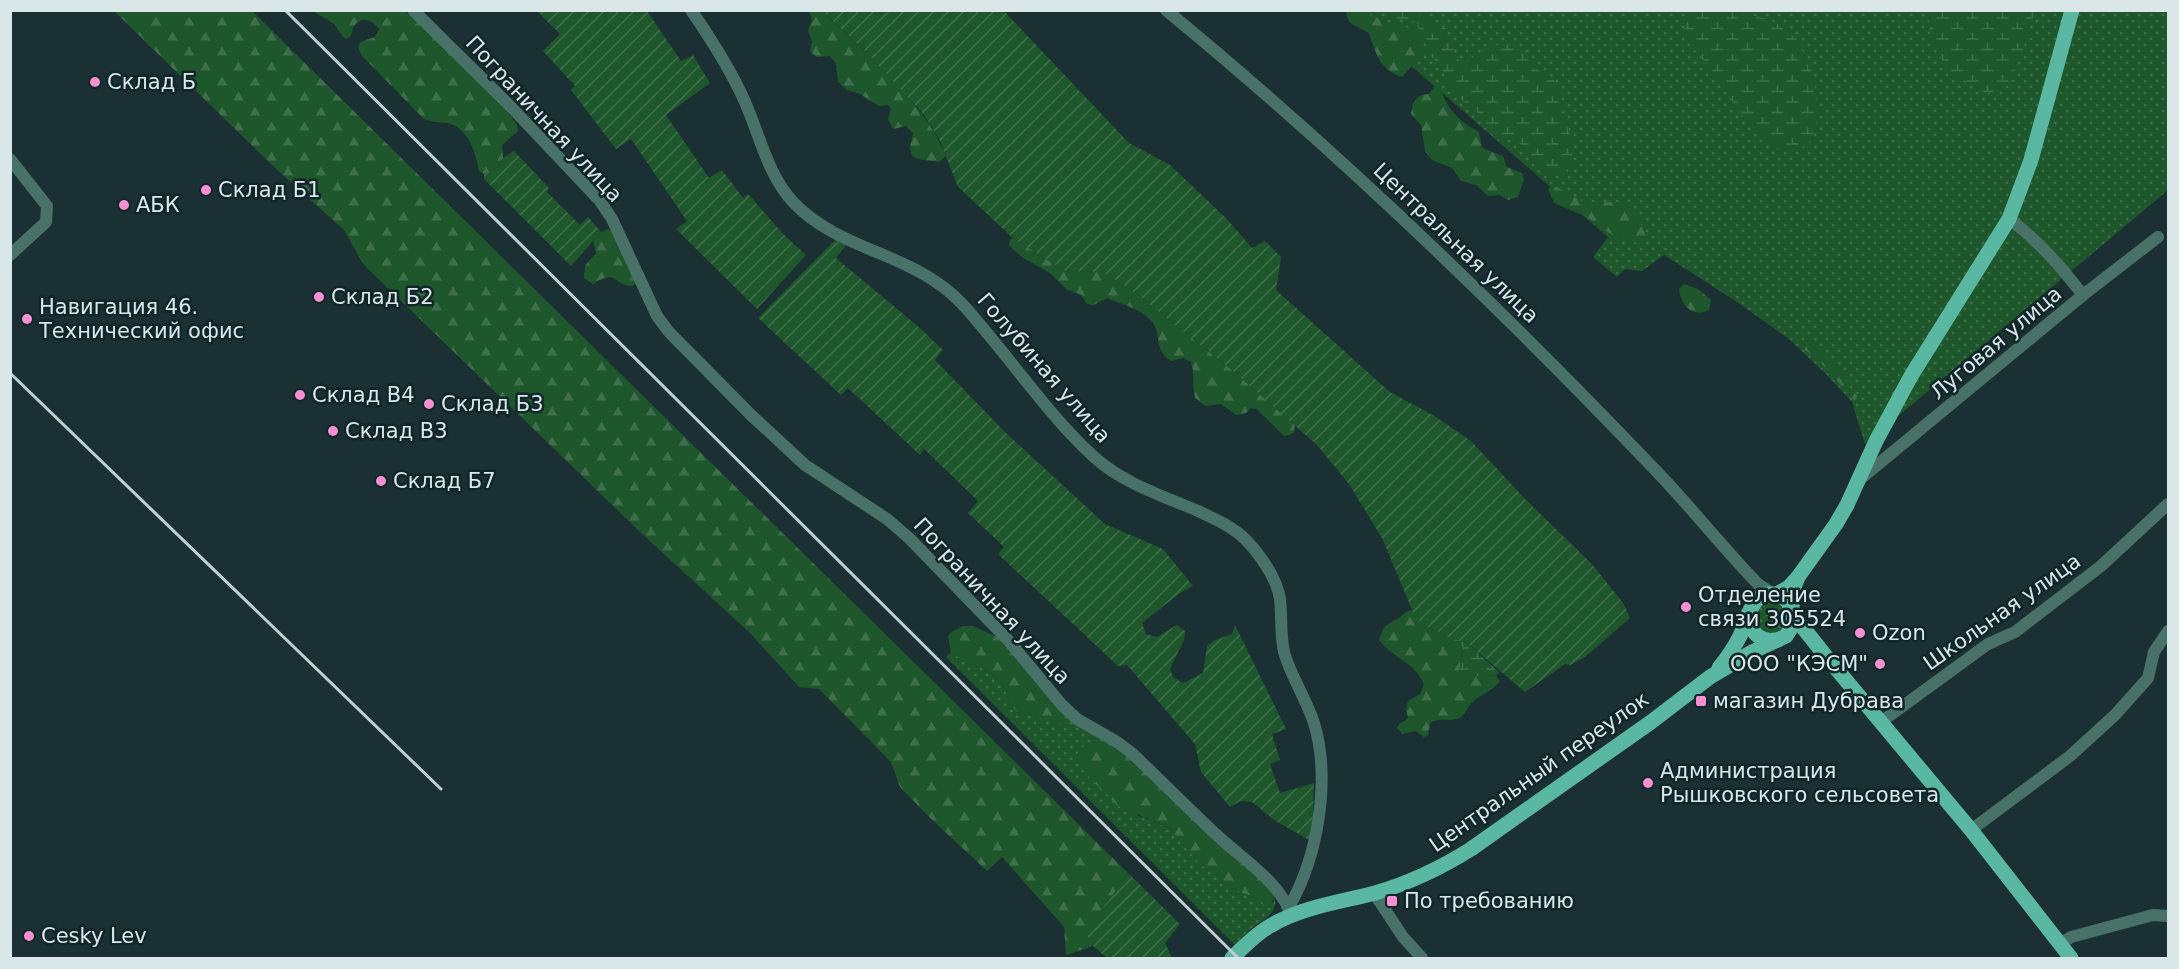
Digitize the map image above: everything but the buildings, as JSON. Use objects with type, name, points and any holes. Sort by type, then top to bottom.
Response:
[{"type":"main road","points":[[1775,595],[1789,587],[1798,578],[1836,524],[1876,441],[1911,376],[2009,219],[2031,160],[2072,10]]},
{"type":"main road","points":[[1710,677],[1790,632],[1794,624],[1795,613],[1791,595],[1798,578]]},
{"type":"main road","points":[[1710,677],[1728,656],[1751,608],[1766,595],[1786,599],[1824,654],[1971,830],[2071,958]]},
{"type":"main road","points":[[1751,608],[1749,624],[1756,635],[1764,640],[1794,638],[1803,640],[1824,654]]},
{"type":"main road","name":"Центральный переулок","points":[[1233,957],[1263,930],[1290,912],[1316,908],[1374,893],[1424,875],[1471,849],[1651,722],[1710,677]]},
{"type":"street","name":"Пограничная улица","points":[[413,10],[514,110],[600,201],[612,219],[657,316],[669,332],[751,415],[805,465],[887,519],[909,538],[1008,640],[1062,705],[1077,719],[1133,754],[1264,877],[1290,912]]},
{"type":"street","name":"Голубиная улица","points":[[691,10],[735,80],[771,166],[782,188],[793,202],[810,218],[837,234],[937,282],[958,300],[1071,434],[1093,456],[1121,476],[1224,524],[1244,538],[1264,564],[1280,594],[1282,644],[1286,661],[1312,718],[1319,745],[1320,794],[1315,837],[1290,912]]},
{"type":"street","name":"Центральная улица","points":[[1166,10],[1238,69],[1390,207],[1550,361],[1703,522],[1752,579],[1775,595]]},
{"type":"street","points":[[10,159],[47,206],[46,222],[10,255]]},
{"type":"street","points":[[2009,219],[2023,228],[2059,265],[2083,295]]},
{"type":"street","name":"Луговая улица","points":[[1859,480],[2083,295],[2158,237]]},
{"type":"street","name":"Школьная улица","points":[[1881,723],[1988,644],[2015,632],[2101,566],[2169,504]]},
{"type":"street","points":[[1751,608],[1757,591],[1752,579]]},
{"type":"street","points":[[1971,830],[2070,756],[2115,715],[2148,678],[2154,652],[2169,631]]},
{"type":"street","points":[[1374,893],[1403,937],[1422,958]]},
{"type":"street","points":[[2060,944],[2071,937],[2153,915],[2169,916]]},
{"type":"green space","points":[[1347,10],[1363,11],[1393,25],[1409,28],[1419,35],[1423,42],[1423,53],[1402,77],[1395,74],[1380,60],[1369,33],[1350,23],[1346,14]]},
{"type":"green space","points":[[1698,10],[1728,11],[1772,20],[1799,41],[1815,80],[1817,126],[1810,141],[1798,151],[1782,152],[1769,144],[1738,110],[1714,72],[1684,38],[1687,22]]},
{"type":"green space","points":[[114,11],[252,11],[1128,873],[1087,932],[1093,946],[1066,955],[1064,927],[1002,857],[987,871],[927,815],[900,787],[891,762],[819,689],[799,687],[750,633],[640,532],[363,264],[344,230],[273,166]]},
{"type":"green space","points":[[313,11],[403,11],[414,17],[511,116],[517,125],[518,131],[502,145],[503,158],[498,167],[484,174],[479,171],[476,156],[466,135],[454,125],[424,119],[362,56],[358,47],[360,42],[375,37],[379,29],[374,23],[367,20],[360,21],[354,26],[347,39],[334,24]]},
{"type":"green space","points":[[537,11],[647,11],[681,61],[693,55],[710,83],[666,115],[709,178],[722,170],[743,198],[748,194],[785,236],[806,255],[757,309],[676,229],[687,221],[631,139],[616,149],[571,90],[575,86],[543,51],[560,34]]},
{"type":"green space","points":[[809,11],[822,11],[892,78],[923,115],[946,156],[939,162],[912,156],[910,147],[913,133],[906,126],[893,129],[888,119],[891,108],[888,105],[879,106],[860,94],[847,90],[838,82],[836,63],[830,56],[817,57],[810,52],[812,42],[808,30],[812,20]]},
{"type":"green space","points":[[822,11],[1004,11],[1129,143],[1170,165],[1226,218],[1252,248],[1265,241],[1281,257],[1276,290],[1390,392],[1433,415],[1471,441],[1528,502],[1592,564],[1623,603],[1630,618],[1585,657],[1570,665],[1565,664],[1525,692],[1467,643],[1444,636],[1422,623],[1412,610],[1383,540],[1349,484],[1316,444],[1232,370],[1134,292],[1102,272],[1065,271],[1013,238],[958,187],[939,139],[921,111],[865,51]]},
{"type":"green space","points":[[1348,11],[2168,11],[2168,190],[1865,444],[1852,402],[1789,339],[1664,255],[1642,271],[1625,269],[1617,277],[1593,257],[1608,237]]},
{"type":"green space","points":[[1381,11],[1417,11],[1422,17],[1445,28],[1457,59],[1464,63],[1490,45],[1513,44],[1521,47],[1545,79],[1554,80],[1570,135],[1572,169],[1558,176],[1543,175],[1522,145],[1509,137],[1497,139],[1475,109],[1455,96],[1441,67],[1431,56],[1417,22],[1387,17]]},
{"type":"green space","points":[[1927,11],[2035,11],[2022,53],[2007,86],[1987,94],[1950,72],[1932,44]]},
{"type":"green space","points":[[1435,85],[1440,86],[1446,102],[1454,113],[1479,132],[1482,148],[1503,156],[1507,167],[1522,173],[1524,178],[1518,197],[1508,200],[1499,195],[1488,196],[1476,185],[1461,181],[1452,168],[1432,160],[1425,151],[1421,125],[1411,114],[1416,99],[1429,94]]},
{"type":"green space","points":[[514,151],[549,188],[547,192],[580,225],[588,217],[601,232],[571,266],[484,179],[484,174],[498,167],[503,158]]},
{"type":"green space","points":[[1551,185],[1588,204],[1611,202],[1622,205],[1646,230],[1645,238],[1637,243],[1621,241],[1585,216],[1554,203],[1548,189]]},
{"type":"green space","points":[[609,229],[636,282],[633,286],[611,277],[593,284],[584,278],[585,266],[596,253],[593,241],[601,232]]},
{"type":"green space","points":[[1013,238],[1065,271],[1102,272],[1134,292],[1232,370],[1295,425],[1294,432],[1284,436],[1257,409],[1251,408],[1246,413],[1236,415],[1221,404],[1206,406],[1195,398],[1191,362],[1183,358],[1171,361],[1166,357],[1160,347],[1153,323],[1148,318],[1138,310],[1107,298],[1094,305],[1087,304],[1081,295],[1066,289],[1050,273],[1025,259],[1009,246]]},
{"type":"green space","points":[[835,240],[846,245],[836,258],[943,350],[935,360],[1006,433],[1105,524],[1163,549],[1193,586],[1180,593],[1142,623],[1146,634],[1157,637],[1177,625],[1185,631],[1184,640],[1170,669],[1173,677],[1183,683],[1203,673],[1207,646],[1215,640],[1232,634],[1235,625],[1286,729],[1272,734],[1280,760],[1270,764],[1280,793],[1314,783],[1313,817],[1309,840],[1274,820],[1252,802],[1240,801],[1230,807],[1201,772],[1195,744],[1127,665],[1118,666],[998,554],[1004,547],[968,513],[978,501],[924,449],[920,455],[848,388],[841,395],[758,318]]},
{"type":"green space","points":[[1684,284],[1698,289],[1711,300],[1709,310],[1693,311],[1685,305],[1679,289]]},
{"type":"green space","points":[[1807,342],[1827,356],[1857,396],[1855,401],[1824,366],[1804,349],[1803,343]]},
{"type":"green space","points":[[1772,602],[1783,607],[1788,618],[1783,629],[1772,634],[1761,629],[1756,618],[1761,607]]},
{"type":"green space","points":[[1412,610],[1432,629],[1458,640],[1463,648],[1459,673],[1496,676],[1500,681],[1473,702],[1460,718],[1430,723],[1428,735],[1424,737],[1416,731],[1402,734],[1397,728],[1408,717],[1406,710],[1408,701],[1420,694],[1424,684],[1415,670],[1379,640],[1386,626]]},
{"type":"green space","points":[[963,626],[973,626],[997,637],[1063,711],[1065,721],[1055,726],[1038,716],[1017,712],[1010,704],[1005,687],[990,673],[981,667],[966,663],[951,652],[948,637],[950,633]]},
{"type":"green space","points":[[1458,640],[1467,643],[1499,672],[1496,676],[1481,675],[1466,679],[1459,673],[1463,648]]},
{"type":"green space","points":[[951,652],[966,663],[981,667],[990,673],[1005,687],[1010,704],[1017,712],[1038,716],[1055,725],[1065,716],[1112,745],[1137,815],[1171,829],[1240,892],[1254,897],[1265,907],[1273,902],[1274,896],[1274,908],[1269,916],[1235,945],[946,657]]},
{"type":"green space","points":[[1101,741],[1112,745],[1131,759],[1266,884],[1274,896],[1270,907],[1265,907],[1254,897],[1240,892],[1199,864],[1171,829],[1118,806],[1084,772],[1076,760],[1076,755],[1082,747],[1090,742]]},
{"type":"green space","points":[[1128,873],[1180,924],[1165,943],[1172,958],[1107,958],[1093,946],[1086,932]]},
{"type":"railway","points":[[285,10],[1238,958]]},
{"type":"railway","points":[[10,373],[441,789]]},
{"type":"place","name":"Склад Б","points":[[95,82]]},
{"type":"place","name":"Склад Б1","points":[[206,190]]},
{"type":"place","name":"АБК","points":[[124,205]]},
{"type":"place","name":"Склад Б2","points":[[319,297]]},
{"type":"place","name":"Навигация 46. Технический офис","points":[[27,319]]},
{"type":"place","name":"Склад В4","points":[[300,395]]},
{"type":"place","name":"Склад Б3","points":[[429,404]]},
{"type":"place","name":"Склад В3","points":[[333,431]]},
{"type":"place","name":"Склад Б7","points":[[381,481]]},
{"type":"place","name":"Отделение связи 305524","points":[[1686,607]]},
{"type":"place","name":"Ozon","points":[[1860,633]]},
{"type":"place","name":"ООО \"КЭСМ\"","points":[[1880,664]]},
{"type":"place","name":"магазин Дубрава","points":[[1701,701]]},
{"type":"place","name":"Администрация Рышковского сельсовета","points":[[1648,783]]},
{"type":"place","name":"По требованию","points":[[1392,901]]},
{"type":"place","name":"Cesky Lev","points":[[29,936]]}]
